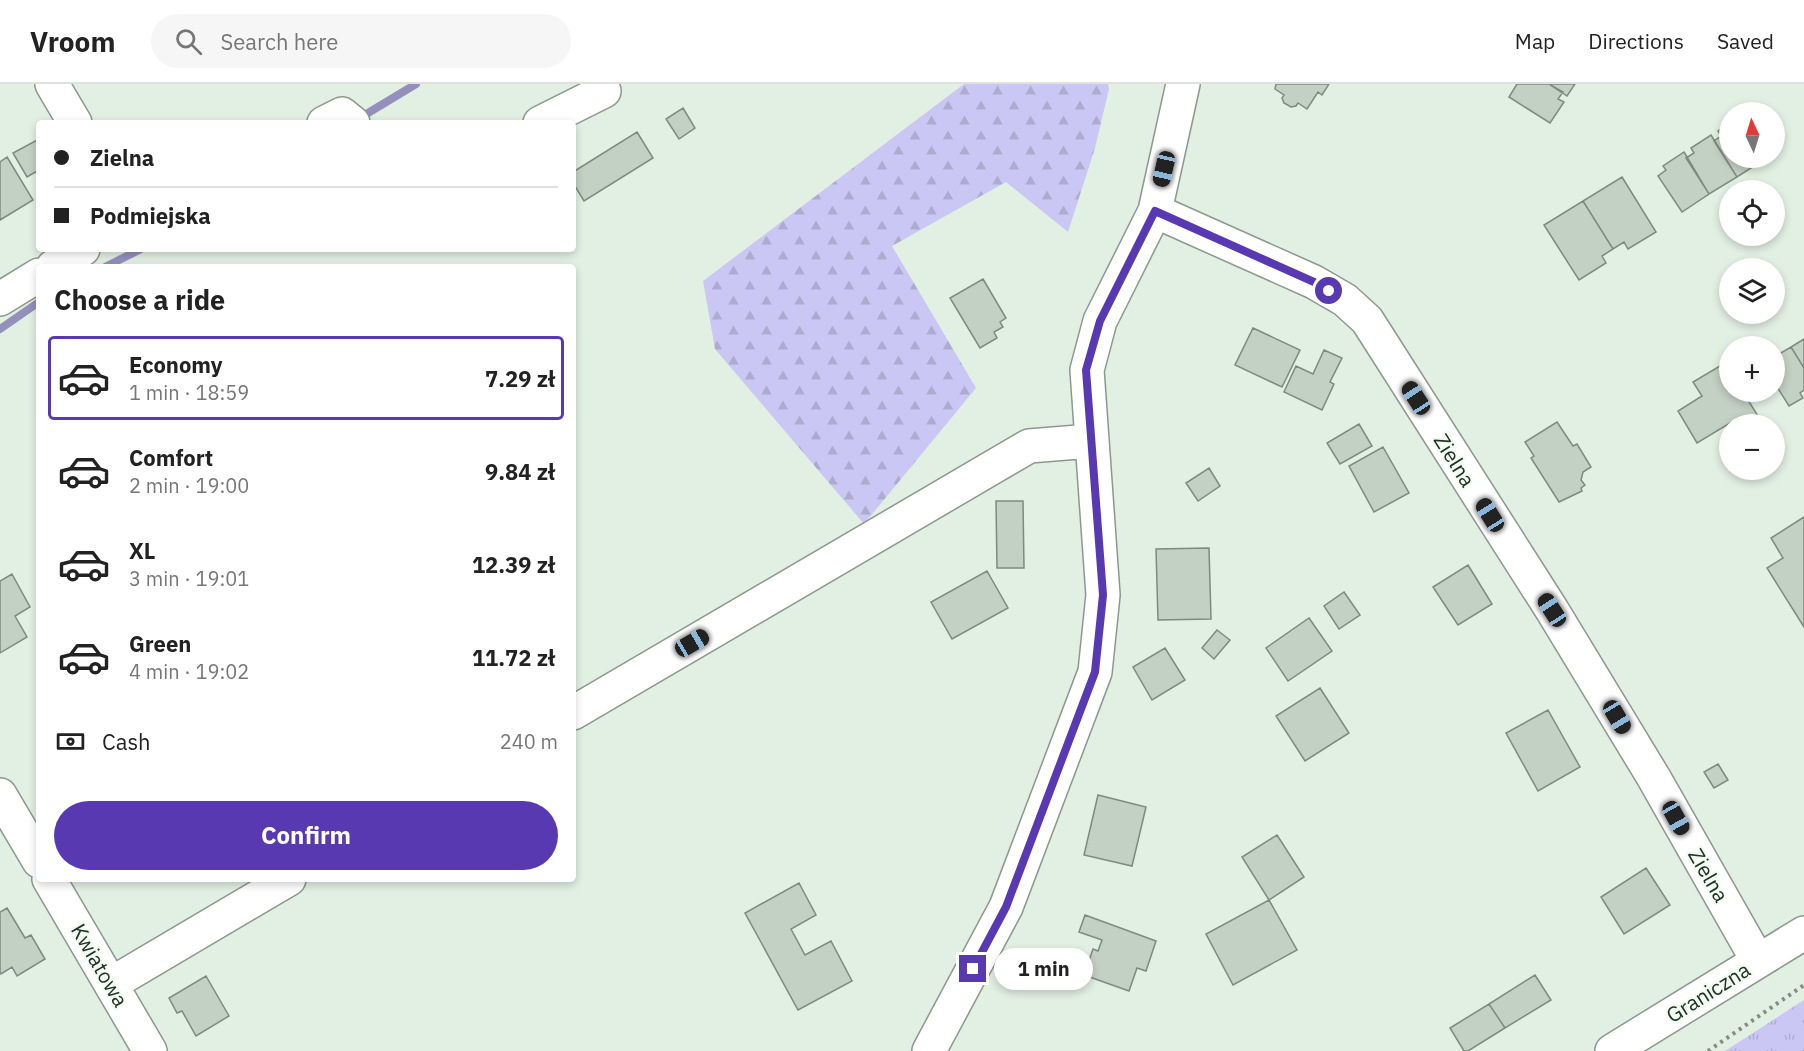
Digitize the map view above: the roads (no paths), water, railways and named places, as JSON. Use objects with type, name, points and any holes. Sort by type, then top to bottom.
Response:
[{"type":"street","points":[[52,84],[73,120]]},
{"type":"street","points":[[929,1051],[1006,907],[1095,672],[1103,595],[1086,370],[1100,321],[1155,211],[1183,84]]},
{"type":"street","points":[[546,120],[604,91]]},
{"type":"street","name":"Zielna","points":[[1155,211],[1314,282],[1345,300],[1366,320],[1552,610],[1654,778],[1758,961]]},
{"type":"street","points":[[58,264],[77,252]]},
{"type":"street","points":[[0,299],[36,277]]},
{"type":"street","points":[[576,711],[1029,446],[1091,441]]},
{"type":"street","points":[[0,795],[36,856]]},
{"type":"street","name":"Kwiatowa","points":[[51,882],[150,1051]]},
{"type":"street","points":[[111,984],[284,882]]},
{"type":"street","name":"Graniczna","points":[[1612,1051],[1804,933]]},
{"type":"waterway","points":[[368,113],[416,84]]},
{"type":"waterway","points":[[111,264],[135,252]]},
{"type":"waterway","points":[[0,329],[36,304]]}]
